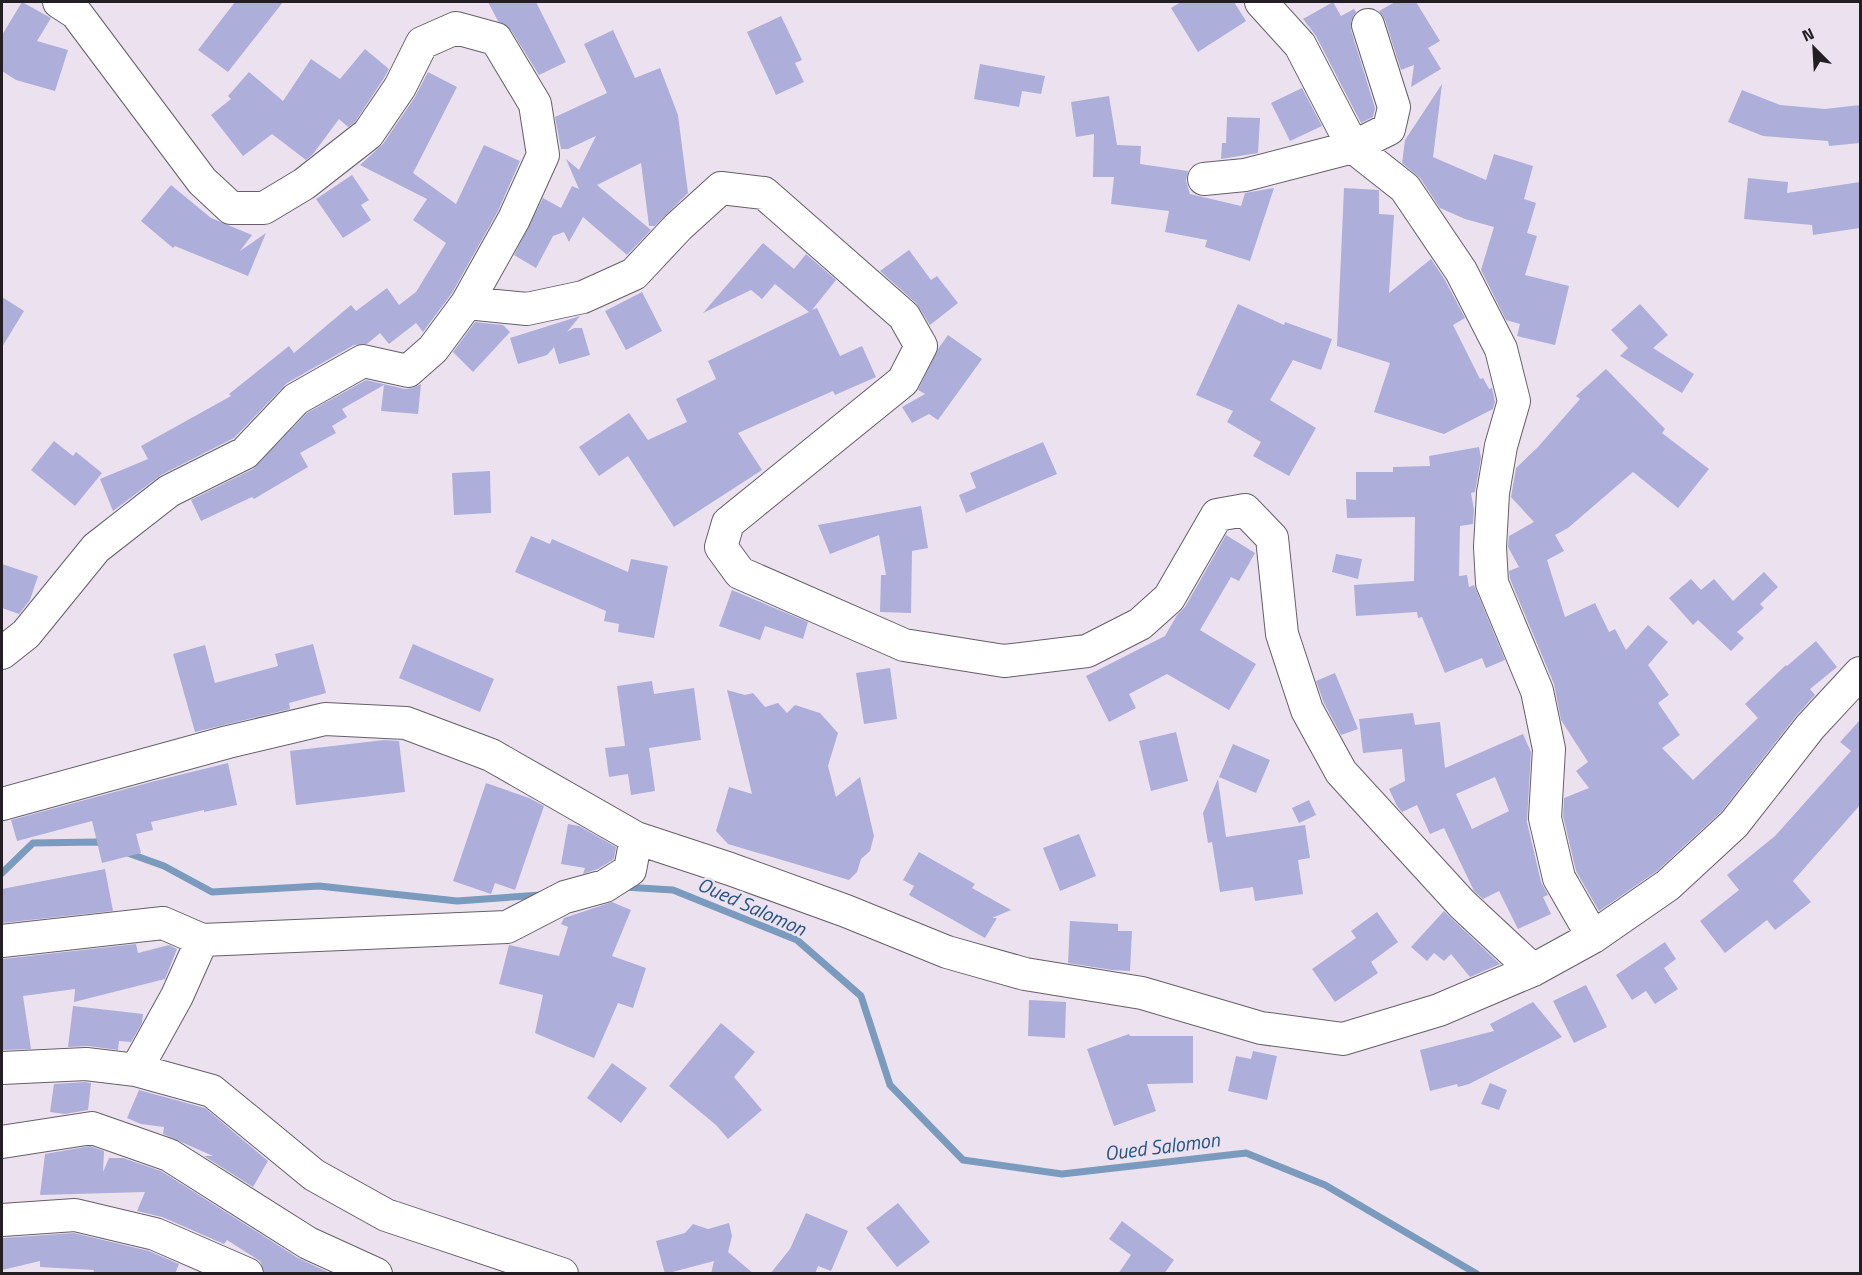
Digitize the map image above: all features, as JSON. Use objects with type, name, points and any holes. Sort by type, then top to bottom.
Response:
[{"type":"street","points":[[2,654],[26,634],[96,548],[169,491],[245,453],[296,399],[363,361],[408,371],[433,349],[467,303],[514,219],[543,155],[535,104],[496,39],[453,15],[422,43],[400,87],[368,134],[304,184],[264,208],[231,208],[202,180],[76,13],[59,2]]},
{"type":"street","points":[[1261,2],[1300,45],[1353,147],[1405,188],[1461,271],[1501,350],[1514,401],[1501,446],[1493,493],[1490,547],[1492,583],[1537,691],[1549,749],[1545,818],[1559,878],[1593,937]]},
{"type":"street","points":[[1203,179],[1245,175],[1353,147],[1389,129],[1394,107],[1368,25]]},
{"type":"street","points":[[467,303],[526,309],[583,297],[634,274],[721,188],[764,193],[904,316],[921,346],[903,381],[728,523],[721,547],[740,573],[904,645],[1004,662],[1088,651],[1140,624],[1169,598],[1217,516],[1245,510],[1272,538],[1282,634],[1307,710],[1341,772],[1462,904],[1533,970]]},
{"type":"street","points":[[2,804],[228,742],[325,719],[406,723],[490,755],[636,838],[835,907],[946,952],[1025,974],[1142,993],[1261,1028],[1343,1039],[1439,1010],[1533,970],[1593,937],[1668,885],[1734,824],[1810,727],[1860,673]]},
{"type":"street","points":[[2,941],[163,923],[202,939],[507,927],[565,897],[605,886],[630,870],[636,838]]},
{"type":"street","points":[[136,1070],[177,996],[202,939]]},
{"type":"street","points":[[2,1068],[86,1064],[136,1070],[212,1091],[314,1175],[386,1215],[562,1274]]},
{"type":"street","points":[[2,1142],[92,1128],[169,1155],[308,1243],[376,1274]]},
{"type":"street","points":[[2,1220],[75,1215],[155,1234],[247,1274]]},
{"type":"building","points":[[22,2],[51,18],[37,41],[68,50],[55,91],[16,80],[2,71],[2,35]]},
{"type":"building","points":[[235,2],[283,2],[228,72],[198,50]]},
{"type":"building","points":[[488,2],[536,2],[566,62],[539,75],[511,30],[498,21]]},
{"type":"building","points":[[1181,2],[1234,2],[1246,21],[1198,52],[1171,8]]},
{"type":"building","points":[[1333,2],[1341,16],[1354,9],[1356,12],[1351,21],[1351,30],[1375,108],[1373,117],[1361,123],[1316,36],[1303,19]]},
{"type":"building","points":[[1395,2],[1416,2],[1440,41],[1428,48],[1441,69],[1411,87],[1414,65],[1401,70],[1385,20],[1379,11]]},
{"type":"building","points":[[781,16],[802,60],[795,63],[804,82],[776,95],[747,32]]},
{"type":"building","points":[[613,30],[635,78],[660,68],[678,115],[688,193],[655,226],[649,226],[641,163],[597,185],[651,230],[627,255],[583,217],[569,242],[564,232],[553,236],[536,268],[514,255],[543,198],[561,208],[572,186],[579,189],[566,159],[579,170],[596,136],[568,149],[561,149],[555,117],[607,93],[584,44]]},
{"type":"building","points":[[365,49],[389,69],[355,122],[348,127],[339,119],[306,160],[272,134],[243,156],[211,115],[231,99],[228,96],[249,72],[283,101],[311,59],[340,79]]},
{"type":"building","points":[[980,64],[1045,76],[1041,94],[1022,91],[1019,107],[974,99]]},
{"type":"building","points":[[428,72],[457,87],[413,173],[456,204],[484,145],[520,161],[498,211],[452,293],[423,332],[416,323],[389,344],[380,333],[367,344],[354,345],[287,383],[234,438],[161,475],[113,511],[100,479],[148,459],[141,446],[231,396],[229,394],[289,346],[294,353],[351,305],[356,311],[387,288],[399,305],[416,292],[446,243],[413,220],[427,199],[360,165],[383,144],[415,97]]},
{"type":"building","points":[[1442,84],[1433,157],[1486,180],[1494,154],[1533,166],[1524,199],[1536,203],[1527,233],[1537,236],[1525,275],[1569,286],[1555,345],[1517,336],[1520,324],[1506,320],[1481,270],[1494,227],[1465,219],[1440,208],[1420,178],[1402,163],[1405,140]]},
{"type":"building","points":[[1302,88],[1322,126],[1290,141],[1271,103]]},
{"type":"building","points":[[1742,90],[1780,105],[1825,109],[1860,105],[1860,143],[1829,146],[1828,141],[1763,136],[1728,122]]},
{"type":"building","points":[[1109,96],[1117,145],[1141,146],[1140,164],[1188,171],[1186,181],[1190,194],[1241,206],[1245,193],[1274,188],[1250,261],[1205,247],[1207,240],[1165,232],[1169,211],[1111,204],[1114,177],[1093,177],[1094,134],[1076,137],[1071,102]]},
{"type":"building","points":[[1227,117],[1260,118],[1258,153],[1221,159],[1222,143],[1226,143]]},
{"type":"building","points":[[352,175],[369,200],[361,205],[371,220],[343,238],[316,199]]},
{"type":"building","points":[[1748,178],[1788,182],[1787,193],[1860,182],[1860,228],[1813,235],[1812,225],[1744,219]]},
{"type":"building","points":[[171,185],[211,218],[252,235],[240,251],[266,233],[248,276],[175,246],[173,248],[141,221]]},
{"type":"building","points":[[1344,188],[1379,190],[1379,214],[1394,215],[1389,293],[1431,259],[1465,318],[1453,325],[1480,379],[1483,378],[1489,389],[1492,388],[1495,401],[1493,409],[1444,434],[1374,412],[1390,363],[1337,346]]},
{"type":"building","points":[[763,243],[794,269],[806,254],[836,280],[812,310],[817,308],[840,356],[862,346],[876,377],[835,395],[833,391],[738,433],[762,470],[674,527],[628,456],[599,476],[579,447],[629,413],[648,440],[687,422],[676,399],[716,379],[708,361],[809,312],[775,284],[762,299],[751,290],[703,313]]},
{"type":"building","points":[[909,250],[931,280],[937,276],[958,303],[930,325],[916,303],[880,271]]},
{"type":"building","points":[[642,292],[662,331],[626,350],[605,311]]},
{"type":"building","points":[[2,297],[24,311],[2,347]]},
{"type":"building","points":[[1238,304],[1284,325],[1285,322],[1332,339],[1321,370],[1293,360],[1270,400],[1316,428],[1289,476],[1253,456],[1261,442],[1227,422],[1233,411],[1196,395]]},
{"type":"building","points":[[1640,304],[1668,335],[1653,348],[1694,374],[1682,393],[1620,356],[1628,348],[1611,330]]},
{"type":"building","points":[[580,316],[567,332],[574,328],[582,328],[590,355],[559,364],[554,347],[547,355],[518,364],[510,338]]},
{"type":"building","points":[[475,322],[503,325],[510,332],[473,372],[453,352]]},
{"type":"building","points":[[948,335],[982,359],[938,420],[929,414],[912,423],[902,407],[925,394],[918,390],[938,349]]},
{"type":"building","points":[[1606,369],[1665,429],[1662,433],[1709,469],[1678,508],[1633,472],[1568,528],[1555,535],[1564,551],[1547,560],[1565,617],[1595,603],[1609,632],[1615,629],[1626,650],[1648,625],[1668,642],[1648,665],[1669,695],[1658,703],[1680,735],[1662,748],[1693,780],[1758,718],[1745,704],[1786,665],[1816,641],[1837,667],[1810,689],[1815,695],[1721,812],[1657,871],[1599,911],[1576,871],[1563,816],[1564,798],[1589,788],[1576,771],[1588,762],[1561,720],[1554,684],[1510,579],[1509,571],[1519,567],[1508,547],[1509,536],[1534,522],[1511,497],[1516,468],[1538,447],[1580,399],[1576,396]]},
{"type":"building","points":[[366,380],[405,389],[421,384],[418,414],[381,411],[384,385],[342,409],[347,417],[332,426],[336,433],[300,453],[308,467],[254,499],[252,497],[201,521],[191,500],[253,469],[307,413]]},
{"type":"building","points":[[54,441],[73,456],[76,452],[102,473],[75,506],[31,470]]},
{"type":"building","points":[[1043,442],[1057,474],[966,513],[959,495],[976,488],[970,473]]},
{"type":"building","points":[[1479,447],[1481,458],[1475,492],[1471,493],[1474,510],[1473,524],[1460,526],[1459,576],[1467,575],[1469,587],[1474,585],[1505,660],[1486,668],[1482,658],[1445,673],[1422,617],[1418,618],[1417,612],[1356,616],[1354,585],[1414,581],[1415,517],[1347,518],[1346,499],[1356,500],[1356,472],[1393,472],[1393,467],[1430,466],[1429,456]]},
{"type":"building","points":[[490,471],[491,513],[454,515],[452,473]]},
{"type":"building","points":[[921,506],[928,548],[912,551],[911,613],[880,612],[881,575],[886,575],[879,535],[830,554],[818,525]]},
{"type":"building","points":[[1226,535],[1255,553],[1239,581],[1231,577],[1200,630],[1256,664],[1229,710],[1167,674],[1129,694],[1136,708],[1109,722],[1086,676],[1165,636],[1177,615],[1185,607]]},
{"type":"building","points":[[531,536],[550,544],[552,539],[628,572],[631,559],[668,566],[654,638],[618,632],[619,624],[604,621],[606,611],[515,572]]},
{"type":"building","points":[[1336,554],[1362,559],[1358,579],[1332,572]]},
{"type":"building","points":[[2,564],[38,576],[30,600],[19,614],[2,608]]},
{"type":"building","points":[[1764,572],[1778,587],[1760,604],[1764,608],[1737,632],[1744,638],[1731,651],[1698,620],[1693,625],[1669,598],[1691,579],[1701,590],[1714,579],[1733,601]]},
{"type":"building","points":[[732,590],[808,622],[803,639],[765,626],[760,640],[719,626]]},
{"type":"building","points":[[313,644],[326,693],[289,703],[290,709],[195,732],[173,654],[205,645],[215,683],[278,666],[275,654]]},
{"type":"building","points":[[413,644],[494,679],[480,712],[399,678]]},
{"type":"building","points":[[890,668],[897,719],[864,724],[856,673]]},
{"type":"building","points":[[1335,673],[1358,729],[1341,735],[1324,703],[1316,681]]},
{"type":"building","points":[[652,681],[654,694],[694,688],[701,740],[649,748],[655,791],[631,795],[628,774],[609,777],[605,748],[625,746],[617,686]]},
{"type":"building","points":[[727,690],[745,695],[753,693],[765,707],[778,703],[787,713],[795,705],[820,713],[838,733],[828,766],[836,797],[860,777],[874,836],[870,851],[861,859],[857,872],[849,880],[728,844],[716,831],[729,787],[752,794]]},
{"type":"building","points":[[1413,713],[1415,725],[1440,722],[1445,768],[1523,734],[1531,752],[1527,822],[1541,882],[1548,895],[1543,897],[1551,914],[1518,929],[1499,891],[1483,899],[1474,891],[1444,828],[1430,834],[1417,805],[1402,812],[1397,806],[1389,789],[1405,781],[1402,749],[1363,753],[1359,719]],"holes":[[[1495,777],[1509,811],[1472,829],[1456,794]]]},
{"type":"building","points":[[1860,720],[1860,805],[1793,881],[1811,902],[1775,930],[1767,920],[1725,953],[1700,921],[1739,890],[1727,875],[1775,836],[1851,751],[1840,742]]},
{"type":"building","points":[[1176,732],[1188,781],[1151,791],[1139,741]]},
{"type":"building","points":[[384,740],[399,741],[405,792],[296,805],[290,751]]},
{"type":"building","points":[[1233,744],[1270,760],[1256,793],[1219,777]]},
{"type":"building","points":[[228,763],[237,805],[151,822],[153,830],[136,834],[141,853],[102,863],[92,821],[17,841],[11,820]]},
{"type":"building","points":[[1218,779],[1226,837],[1305,825],[1310,858],[1298,860],[1303,894],[1255,901],[1253,887],[1220,892],[1212,842],[1208,843],[1203,813]]},
{"type":"building","points":[[486,783],[529,798],[544,806],[515,890],[495,883],[491,894],[453,881]]},
{"type":"building","points":[[1309,800],[1316,815],[1299,823],[1292,808]]},
{"type":"building","points":[[568,824],[579,826],[616,847],[614,859],[598,869],[583,874],[585,868],[561,864]]},
{"type":"building","points":[[1079,834],[1096,876],[1060,891],[1043,848]]},
{"type":"building","points":[[919,852],[975,884],[972,888],[1011,910],[992,918],[997,918],[985,938],[909,895],[914,886],[903,880]]},
{"type":"building","points":[[105,869],[113,911],[2,923],[2,889]]},
{"type":"building","points":[[612,902],[631,910],[612,956],[646,968],[633,1008],[618,1003],[594,1058],[535,1033],[543,995],[499,984],[509,945],[559,956],[568,927],[561,924],[564,918]]},
{"type":"building","points":[[1444,911],[1500,964],[1470,977],[1451,954],[1444,961],[1434,953],[1427,961],[1411,947]]},
{"type":"building","points":[[1377,912],[1398,942],[1371,962],[1378,973],[1335,1002],[1312,969],[1356,938],[1351,931]]},
{"type":"building","points":[[1070,921],[1118,924],[1118,931],[1132,931],[1130,971],[1068,963]]},
{"type":"building","points":[[1665,942],[1676,959],[1664,968],[1678,989],[1655,1004],[1646,991],[1632,1000],[1616,975]]},
{"type":"building","points":[[136,944],[138,953],[169,945],[177,949],[165,979],[74,1002],[75,989],[23,996],[31,1049],[2,1050],[2,959]]},
{"type":"building","points":[[1586,985],[1607,1027],[1574,1043],[1553,1001]]},
{"type":"building","points":[[1029,1000],[1066,1002],[1065,1038],[1028,1036]]},
{"type":"building","points":[[1533,1002],[1562,1037],[1469,1084],[1458,1087],[1457,1084],[1430,1091],[1420,1050],[1494,1031],[1490,1024]]},
{"type":"building","points":[[73,1006],[143,1014],[142,1023],[131,1042],[119,1041],[118,1050],[88,1046],[68,1047]]},
{"type":"building","points":[[721,1023],[755,1052],[734,1077],[762,1110],[728,1139],[716,1125],[669,1086]]},
{"type":"building","points":[[1129,1034],[1130,1036],[1193,1036],[1193,1083],[1147,1084],[1156,1111],[1114,1126],[1087,1049]]},
{"type":"building","points":[[1253,1051],[1277,1056],[1267,1100],[1228,1091],[1236,1056],[1251,1059]]},
{"type":"building","points":[[612,1063],[647,1088],[621,1123],[587,1098]]},
{"type":"building","points":[[91,1083],[88,1110],[65,1114],[50,1112],[54,1084]]},
{"type":"building","points":[[1490,1083],[1507,1090],[1499,1110],[1481,1104]]},
{"type":"building","points":[[139,1090],[205,1108],[268,1161],[253,1187],[204,1156],[213,1156],[163,1134],[164,1127],[141,1124],[127,1118]]},
{"type":"building","points":[[90,1146],[104,1151],[103,1172],[109,1158],[123,1158],[161,1171],[298,1258],[332,1274],[265,1274],[260,1261],[227,1240],[224,1244],[162,1217],[137,1211],[145,1192],[40,1195],[45,1154]]},
{"type":"building","points":[[898,1203],[930,1242],[897,1267],[866,1228]]},
{"type":"building","points":[[806,1213],[848,1231],[831,1271],[818,1266],[815,1274],[770,1274],[790,1249]]},
{"type":"building","points":[[1122,1221],[1174,1260],[1164,1274],[1118,1274],[1131,1255],[1109,1239]]},
{"type":"building","points":[[729,1223],[732,1236],[728,1252],[754,1274],[711,1274],[714,1261],[665,1274],[656,1241],[685,1233],[693,1224],[708,1229]]},
{"type":"building","points":[[74,1233],[149,1251],[179,1264],[175,1274],[93,1274],[94,1270],[40,1267],[40,1261],[2,1270],[2,1238]]},
{"type":"waterway","name":"Oued Salomon","points":[[2,873],[33,843],[97,842],[103,844]]},
{"type":"waterway","name":"Oued Salomon","points":[[125,852],[164,866],[212,892],[319,886],[457,901],[541,895]]},
{"type":"waterway","name":"Oued Salomon","points":[[624,887],[673,890],[797,940],[861,996],[890,1085],[963,1160],[1062,1174],[1246,1153],[1325,1185],[1477,1274]]}]
